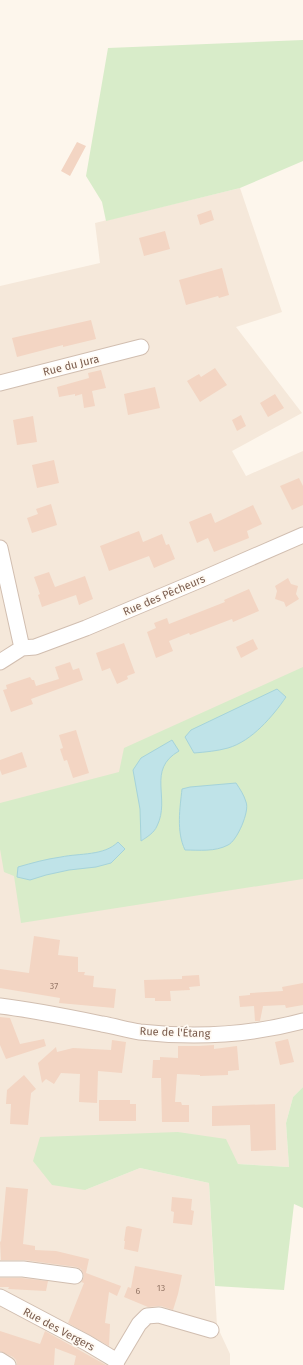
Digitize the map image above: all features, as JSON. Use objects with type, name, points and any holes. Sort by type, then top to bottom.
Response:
[{"type":"street","name":"Rue du Jura","points":[[0,383],[141,347]]},
{"type":"street","name":"Rue des Pêcheurs","points":[[22,648],[36,647],[86,628],[303,535]]},
{"type":"street","points":[[0,548],[22,648],[0,662]]},
{"type":"street","name":"Rue de l'Étang","points":[[0,1006],[35,1011],[139,1032],[163,1034],[237,1033],[266,1030],[303,1021]]},
{"type":"street","points":[[0,1269],[76,1276]]},
{"type":"street","name":"Rue des Vergers","points":[[0,1297],[86,1343],[116,1363]]},
{"type":"street","points":[[116,1363],[139,1324],[147,1316],[159,1315],[211,1330]]},
{"type":"street","points":[[0,1360],[8,1365]]},
{"type":"shaded area","points":[[240,188],[282,312],[236,327],[302,413],[232,451],[246,476],[303,451],[303,1087],[293,1097],[286,1123],[289,1167],[238,1164],[178,1132],[85,1190],[140,1168],[209,1183],[217,1326],[230,1354],[230,1365],[0,1365],[0,286],[100,263],[95,223]]},
{"type":"green space","points":[[303,40],[303,161],[240,188],[106,221],[102,202],[86,176],[108,48]]},
{"type":"green space","points":[[303,667],[303,879],[21,923],[14,876],[4,872],[0,849],[0,803],[119,772],[124,748]]},
{"type":"green space","points":[[303,1087],[303,1208],[294,1204],[284,1290],[215,1286],[209,1183],[140,1168],[85,1190],[52,1185],[33,1161],[40,1137],[178,1132],[226,1139],[238,1164],[289,1167],[286,1123],[293,1097]]},
{"type":"water","points":[[277,689],[286,697],[268,720],[253,734],[237,745],[228,748],[216,751],[194,753],[185,737],[191,730]]},
{"type":"water","points":[[172,740],[179,751],[169,759],[161,776],[161,816],[154,831],[141,841],[140,809],[133,770],[141,758]]},
{"type":"water","points":[[236,783],[247,806],[242,825],[232,842],[218,849],[185,850],[180,835],[182,789]]},
{"type":"water","points":[[118,842],[125,849],[111,863],[96,867],[69,870],[30,880],[17,877],[18,867],[50,859],[99,852],[106,850]]},
{"type":"building","points":[[77,142],[86,146],[70,176],[61,171]]},
{"type":"building","points":[[211,210],[214,220],[200,225],[197,215]]},
{"type":"building","points":[[165,231],[170,249],[144,256],[139,238]]},
{"type":"building","points":[[222,268],[229,295],[219,298],[218,296],[186,305],[179,280]]},
{"type":"building","points":[[91,320],[96,339],[63,347],[63,345],[17,357],[12,338]]},
{"type":"building","points":[[215,368],[227,385],[200,402],[187,381],[199,374],[201,377]]},
{"type":"building","points":[[101,370],[106,388],[92,391],[95,406],[84,408],[82,394],[59,397],[57,387],[89,378],[88,373]]},
{"type":"building","points":[[155,387],[160,408],[128,415],[124,394]]},
{"type":"building","points":[[275,394],[284,408],[268,417],[260,403]]},
{"type":"building","points":[[241,415],[246,426],[237,431],[232,420]]},
{"type":"building","points":[[33,416],[37,442],[17,445],[13,420]]},
{"type":"building","points":[[54,460],[59,483],[37,488],[32,465]]},
{"type":"building","points":[[299,478],[303,486],[303,505],[292,510],[280,486]]},
{"type":"building","points":[[51,504],[57,525],[32,533],[27,518],[38,514],[36,509]]},
{"type":"building","points":[[253,505],[262,524],[247,531],[249,538],[214,552],[208,538],[197,543],[189,522],[211,513],[215,523]]},
{"type":"building","points":[[139,531],[143,542],[162,534],[166,545],[169,544],[175,559],[154,568],[149,556],[109,571],[100,546]]},
{"type":"building","points":[[49,572],[55,587],[85,576],[93,599],[79,605],[76,595],[42,607],[38,595],[40,594],[34,577]]},
{"type":"building","points":[[288,578],[291,584],[298,586],[296,594],[299,599],[286,607],[284,602],[275,599],[277,591],[275,586]]},
{"type":"building","points":[[249,589],[259,611],[233,622],[232,619],[190,635],[189,633],[169,641],[173,651],[156,658],[147,632],[156,628],[154,623],[167,618],[169,624],[225,602],[224,600]]},
{"type":"building","points":[[253,639],[258,649],[241,658],[236,647]]},
{"type":"building","points":[[124,643],[135,673],[127,676],[128,679],[117,684],[110,668],[102,671],[96,653]]},
{"type":"building","points":[[70,662],[73,670],[79,668],[83,680],[31,699],[33,704],[11,712],[3,690],[7,689],[6,685],[30,677],[34,680],[36,686],[59,679],[55,667]]},
{"type":"building","points":[[76,730],[89,773],[73,778],[67,760],[64,761],[60,749],[63,748],[59,735]]},
{"type":"building","points":[[22,752],[27,767],[2,775],[0,770],[0,760]]},
{"type":"building","points":[[34,936],[60,940],[58,955],[78,957],[78,972],[85,972],[84,975],[94,976],[93,987],[116,989],[114,1008],[59,1003],[60,998],[0,988],[0,969],[29,973]]},
{"type":"building","points":[[199,975],[200,986],[189,987],[190,990],[170,991],[171,1001],[155,1001],[155,998],[145,998],[144,980],[182,979],[182,976]]},
{"type":"building","points":[[303,983],[303,1005],[286,1008],[285,1005],[263,1006],[260,1021],[255,1021],[254,1006],[240,1007],[239,996],[250,995],[250,993],[283,991],[282,987]]},
{"type":"building","points":[[0,1017],[10,1018],[20,1044],[44,1039],[46,1046],[6,1059],[0,1045]]},
{"type":"building","points":[[288,1039],[294,1062],[280,1065],[275,1042]]},
{"type":"building","points":[[112,1040],[126,1042],[122,1073],[98,1071],[97,1103],[79,1102],[80,1074],[61,1073],[54,1084],[46,1079],[42,1083],[38,1063],[56,1047],[57,1052],[73,1048],[111,1050]]},
{"type":"building","points":[[214,1045],[214,1049],[237,1046],[239,1070],[228,1071],[228,1075],[200,1076],[177,1074],[175,1102],[181,1102],[182,1105],[189,1105],[189,1122],[162,1122],[161,1078],[152,1078],[153,1060],[160,1060],[160,1057],[178,1058],[178,1046]]},
{"type":"building","points":[[24,1075],[36,1089],[31,1093],[28,1125],[10,1124],[11,1104],[6,1104],[7,1090]]},
{"type":"building","points":[[99,1100],[130,1100],[130,1104],[136,1104],[136,1121],[99,1121]]},
{"type":"building","points":[[275,1104],[276,1150],[251,1151],[250,1125],[212,1126],[212,1106]]},
{"type":"building","points":[[6,1187],[28,1189],[23,1244],[35,1246],[35,1250],[56,1251],[89,1259],[86,1273],[121,1286],[117,1296],[109,1292],[105,1323],[110,1324],[109,1346],[68,1323],[84,1283],[81,1282],[84,1277],[81,1269],[24,1260],[1,1260],[0,1241],[1,1242]]},
{"type":"building","points":[[172,1197],[192,1199],[191,1210],[194,1211],[192,1225],[173,1223],[174,1212],[171,1211]]},
{"type":"building","points":[[128,1226],[142,1229],[138,1252],[124,1249],[126,1227]]},
{"type":"building","points":[[135,1266],[182,1275],[173,1310],[161,1306],[148,1307],[124,1297],[128,1287],[131,1288]]},
{"type":"building","points":[[0,1278],[22,1278],[48,1281],[46,1291],[8,1289],[9,1287],[0,1287]]},
{"type":"building","points":[[0,1331],[40,1344],[45,1331],[106,1365],[74,1365],[76,1356],[55,1348],[54,1365],[17,1365],[16,1360],[13,1357],[0,1351]]}]
